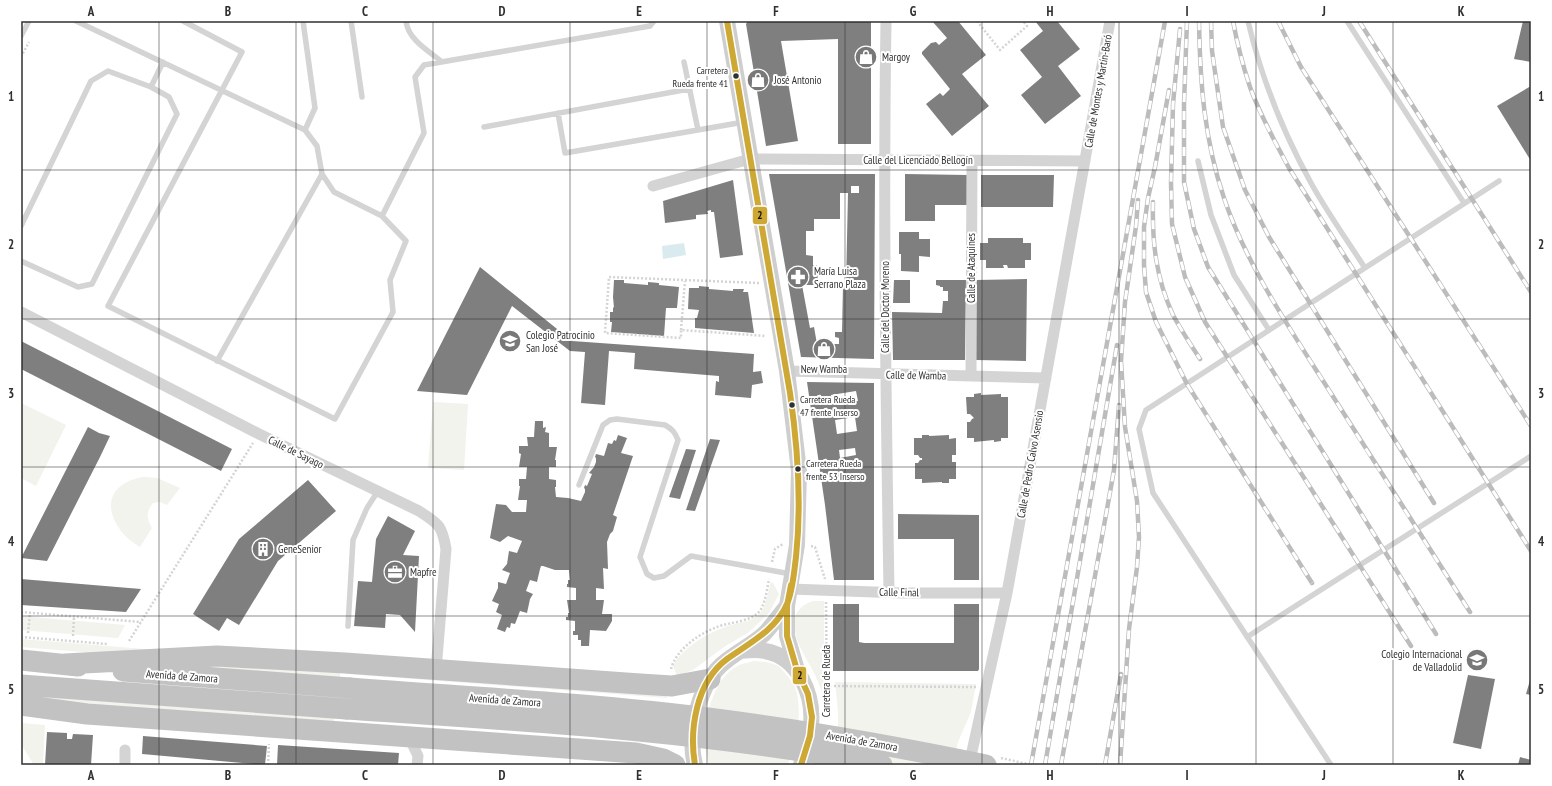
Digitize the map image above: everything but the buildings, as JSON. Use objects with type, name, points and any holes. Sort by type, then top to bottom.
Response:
[{"type":"highway","points":[[65,664],[217,656],[672,686],[710,679]]},
{"type":"highway","name":"Avenida de Zamora","points":[[21,660],[146,674],[550,703],[737,721],[867,741],[986,765]]},
{"type":"highway","name":"Avenida de Zamora","points":[[21,685],[645,731],[735,741],[882,765]]},
{"type":"highway","points":[[21,705],[87,714],[636,753],[663,759],[675,765]]},
{"type":"street","points":[[727,21],[787,371],[799,471],[799,524],[792,582],[787,606],[787,636],[797,670],[808,694],[812,717],[810,736],[801,765]]},
{"type":"street","name":"Calle del Doctor Moreno","points":[[886,21],[884,160],[885,374],[889,592]]},
{"type":"street","name":"Calle de Montes y Martín-Baró","points":[[1085,161],[1110,21]]},
{"type":"street","name":"Calle del Licenciado Bellogín","points":[[653,186],[750,159],[1085,161]]},
{"type":"street","name":"Calle de Ataquines","points":[[971,376],[972,160]]},
{"type":"street","name":"Calle de Pedro Calvo Asensio","points":[[969,765],[1007,593],[1085,161]]},
{"type":"street","name":"Calle de Sayago","points":[[21,312],[259,434],[420,511],[436,522],[444,533],[446,549],[436,670]]},
{"type":"street","name":"Calle de Wamba","points":[[787,371],[1046,378]]},
{"type":"street","name":"Calle Final","points":[[792,582],[889,592],[1007,593]]},
{"type":"street","points":[[695,765],[692,749],[692,730],[697,710],[710,679],[725,661],[763,634],[787,606]]},
{"type":"street","points":[[740,651],[756,650],[773,653],[784,658],[797,670]]},
{"type":"street","points":[[410,737],[418,756],[418,765]]},
{"type":"street","points":[[125,750],[125,765]]},
{"type":"lane","points":[[21,36],[29,21]]},
{"type":"lane","points":[[76,21],[222,90],[305,130],[317,146],[322,174],[334,192],[382,216],[406,241],[390,280],[393,312],[335,419],[108,306],[222,90],[242,52],[183,21]]},
{"type":"lane","points":[[303,21],[315,108],[305,130]]},
{"type":"lane","points":[[351,21],[362,97]]},
{"type":"lane","points":[[406,21],[407,27],[417,42],[442,62]]},
{"type":"lane","points":[[382,216],[424,133],[415,77],[424,65],[650,26],[654,21]]},
{"type":"lane","points":[[1248,21],[1253,42],[1276,111],[1311,183],[1365,268]]},
{"type":"lane","points":[[1347,21],[1464,203]]},
{"type":"lane","points":[[151,87],[163,62]]},
{"type":"lane","points":[[684,62],[698,130]]},
{"type":"lane","points":[[21,226],[91,81],[108,71],[151,87],[169,97],[177,114],[92,284],[78,287],[21,261]]},
{"type":"lane","points":[[484,127],[690,89]]},
{"type":"lane","points":[[558,114],[565,154],[744,122]]},
{"type":"lane","points":[[1198,161],[1211,215],[1234,275],[1270,330]]},
{"type":"lane","points":[[217,361],[322,174]]},
{"type":"lane","points":[[1331,765],[1153,494],[1139,429],[1146,410],[1499,181]]},
{"type":"lane","points":[[579,485],[603,425],[610,420],[617,419],[665,425],[672,428],[678,440],[640,557],[647,574],[654,578],[664,576],[691,556],[792,582]]},
{"type":"lane","points":[[1247,637],[1531,456]]},
{"type":"lane","points":[[348,626],[353,540],[378,491]]},
{"type":"path","points":[[977,21],[1000,50],[1027,26],[1023,21]]},
{"type":"path","points":[[685,281],[681,338],[605,333],[609,277],[772,284]]},
{"type":"path","points":[[681,330],[781,337]]},
{"type":"path","points":[[129,641],[259,434]]},
{"type":"path","points":[[772,563],[775,549],[784,543],[788,544]]},
{"type":"path","points":[[811,546],[815,547],[826,584]]},
{"type":"path","points":[[671,674],[671,668],[676,655],[693,640],[715,627],[749,619],[761,610],[769,579]]},
{"type":"path","name":"Carretera de Rueda","points":[[826,597],[827,710]]},
{"type":"path","points":[[21,612],[141,622]]},
{"type":"path","points":[[28,633],[30,613]]},
{"type":"path","points":[[73,636],[74,617]]},
{"type":"path","points":[[830,686],[986,687]]},
{"type":"path","points":[[268,765],[269,740]]},
{"type":"shaded area","points":[[684,243],[686,255],[663,259],[662,246]]},
{"type":"shaded area","points":[[433,402],[468,404],[464,470],[428,468]]},
{"type":"shaded area","points":[[21,403],[66,425],[36,486],[21,478]]},
{"type":"shaded area","points":[[144,477],[157,478],[180,488],[167,505],[160,502],[153,503],[148,512],[149,521],[152,528],[140,547],[128,539],[119,528],[111,510],[111,501],[114,494],[125,483]]},
{"type":"shaded area","points":[[771,582],[779,594],[769,613],[749,632],[724,647],[693,670],[677,676],[673,666],[682,653],[695,642],[730,625],[751,620],[760,614],[766,603]]},
{"type":"shaded area","points":[[813,601],[824,601],[824,696],[815,674],[800,646],[794,622],[800,609],[807,603]]},
{"type":"shaded area","points":[[21,616],[125,625],[118,638],[21,630]]},
{"type":"shaded area","points":[[21,639],[181,652],[107,654],[21,647]]},
{"type":"shaded area","points":[[754,661],[779,666],[795,687],[798,698],[799,718],[791,758],[787,765],[709,765],[705,747],[705,737],[707,715],[710,704],[720,683],[726,675],[734,668]]},
{"type":"shaded area","points":[[134,664],[340,669],[340,679]]},
{"type":"shaded area","points":[[348,669],[666,690],[667,698],[347,674]]},
{"type":"shaded area","points":[[835,682],[976,684],[971,712],[958,742],[953,765],[829,765],[836,743],[838,724]]},
{"type":"shaded area","points":[[21,693],[334,716],[334,727],[70,705]]},
{"type":"shaded area","points":[[21,723],[45,725],[43,765],[34,765],[21,744]]},
{"type":"railway","points":[[1031,765],[1165,21]]},
{"type":"railway","points":[[1187,21],[1184,104],[1184,182],[1194,229],[1208,267],[1436,634]]},
{"type":"railway","points":[[1199,21],[1204,110],[1212,154],[1224,198],[1244,247],[1284,319],[1470,612]]},
{"type":"railway","points":[[1211,21],[1212,51],[1223,127],[1245,190],[1269,237],[1434,503]]},
{"type":"railway","points":[[1233,21],[1236,38],[1250,87],[1258,108],[1289,168],[1531,551]]},
{"type":"railway","points":[[1278,21],[1301,67],[1531,426]]},
{"type":"railway","points":[[1359,21],[1531,292]]},
{"type":"railway","points":[[1180,29],[1173,104],[1171,182],[1172,224],[1185,277],[1205,322],[1411,646]]},
{"type":"railway","points":[[1169,90],[1148,198],[1144,227],[1146,292],[1156,322],[1187,384],[1312,583]]},
{"type":"railway","points":[[1120,765],[1129,629],[1137,567],[1139,537],[1137,501],[1125,427],[1121,361],[1125,302],[1136,226],[1138,200]]},
{"type":"railway","points":[[1153,202],[1154,246],[1163,288],[1173,315],[1200,359]]},
{"type":"railway","points":[[1045,765],[1117,345]]},
{"type":"railway","points":[[1061,765],[1114,470],[1119,405]]},
{"type":"railway","points":[[1105,765],[1121,674]]},
{"type":"transit line","name":"2","points":[[695,765],[693,751],[694,722],[697,708],[708,680],[716,669],[727,659],[769,629],[782,613],[787,604],[791,593],[794,575],[799,515],[797,454],[790,393],[727,21]]},
{"type":"transit line","name":"2","points":[[791,585],[787,606],[787,636],[797,670],[808,694],[812,717],[810,736],[801,765]]},
{"type":"place","name":"Margoy","points":[[866,57]]},
{"type":"place","name":"Carretera Rueda frente 41","points":[[736,76]]},
{"type":"place","name":"José Antonio","points":[[758,80]]},
{"type":"place","name":"María Luisa Serrano Plaza","points":[[798,277]]},
{"type":"place","name":"Colegio Patrocinio San José","points":[[510,341]]},
{"type":"place","name":"New Wamba","points":[[824,349]]},
{"type":"place","name":"Carretera Rueda 47 frente Inserso","points":[[792,405]]},
{"type":"place","name":"Carretera Rueda frente 53 Inserso","points":[[798,469]]},
{"type":"place","name":"GeneSenior","points":[[263,549]]},
{"type":"place","name":"Mapfre","points":[[395,572]]},
{"type":"place","name":"Colegio Internacional de Valladolid","points":[[1477,660]]}]
